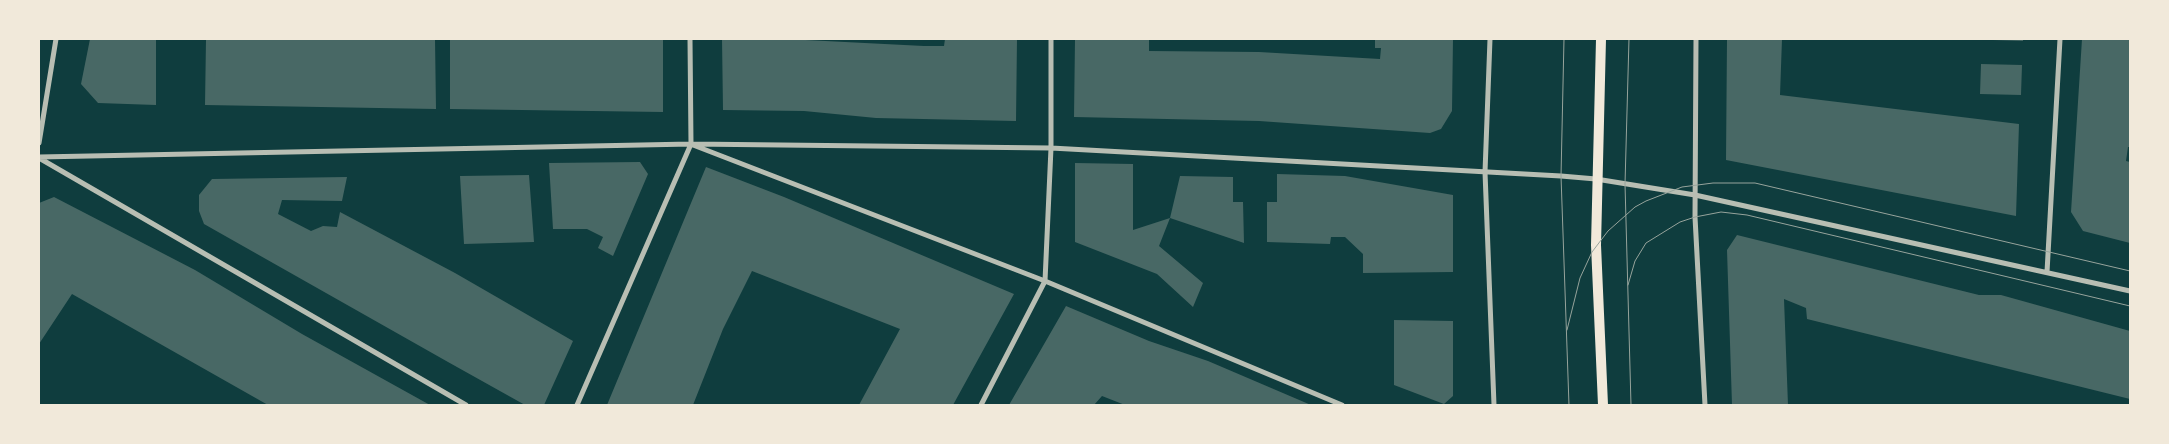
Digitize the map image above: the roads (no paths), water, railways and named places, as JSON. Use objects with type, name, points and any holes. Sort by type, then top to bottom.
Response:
[{"type":"main road","points":[[1601,39],[1596,179],[1596,245],[1603,405]]},
{"type":"street","points":[[39,143],[56,39]]},
{"type":"street","points":[[577,405],[691,144],[690,39]]},
{"type":"street","points":[[981,405],[1045,281],[1050,148],[1051,39]]},
{"type":"street","points":[[1490,39],[1485,172],[1494,405]]},
{"type":"street","points":[[1696,39],[1695,195],[1705,405]]},
{"type":"street","points":[[2047,272],[2060,39]]},
{"type":"street","points":[[691,144],[1045,281],[1342,405]]},
{"type":"street","points":[[39,157],[691,144],[1050,148],[1596,179],[1695,195],[2130,291]]},
{"type":"street","points":[[39,157],[466,405]]},
{"type":"tram line","points":[[1564,39],[1561,176],[1569,405]]},
{"type":"tram line","points":[[1629,39],[1625,184],[1631,405]]},
{"type":"tram line","points":[[1567,330],[1580,278],[1592,252],[1608,231],[1635,207],[1646,201],[1682,187],[1713,183],[1755,183],[2130,271]]},
{"type":"tram line","points":[[1628,285],[1635,261],[1646,243],[1680,222],[1721,212],[1747,215],[2130,306]]}]
